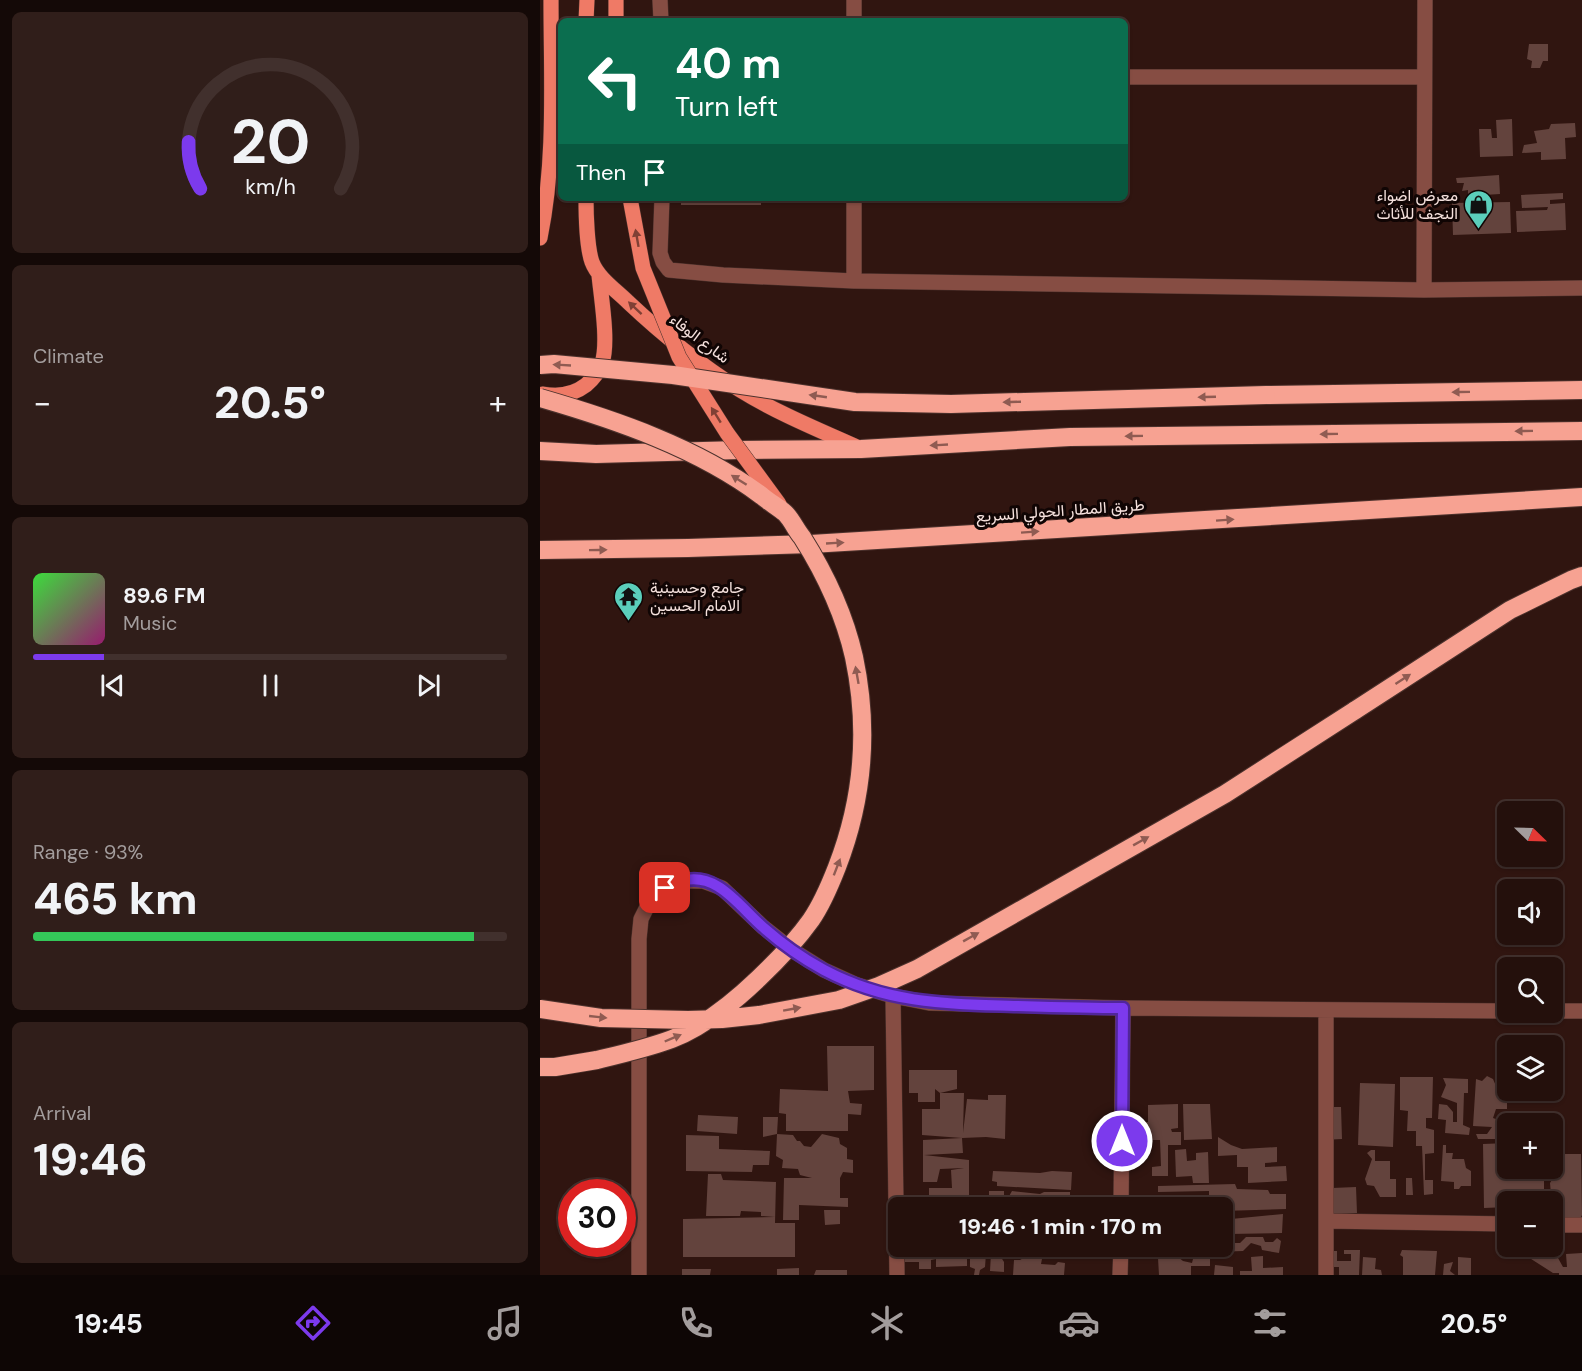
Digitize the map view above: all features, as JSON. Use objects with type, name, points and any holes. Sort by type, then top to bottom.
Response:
[{"type":"highway","points":[[540,365],[554,364],[673,375],[855,402],[951,404],[1266,395],[1582,390]]},
{"type":"highway","points":[[540,398],[622,424],[708,461],[747,484],[786,514],[820,564],[837,602],[850,641],[859,681],[862,722],[860,774],[856,804],[846,844],[831,883],[811,919],[777,961],[741,996],[710,1019],[673,1039],[597,1060],[555,1067],[540,1067]]},
{"type":"highway","points":[[540,452],[596,454],[861,449],[1070,437],[1582,431]]},
{"type":"highway","name":"طريق المطار الحولي السريع","points":[[540,550],[811,544],[1582,497]]},
{"type":"highway","points":[[540,1009],[601,1018],[722,1019],[759,1015],[839,1000],[879,986],[917,969],[1225,794],[1510,610],[1582,576]]},
{"type":"main road","points":[[540,238],[548,189],[550,158],[551,0]]},
{"type":"main road","points":[[586,18],[587,0]]},
{"type":"main road","points":[[616,0],[616,18]]},
{"type":"main road","name":"شارع الوفاء","points":[[586,201],[592,262],[599,275],[648,321],[692,358],[741,390],[861,449]]},
{"type":"main road","points":[[631,201],[643,268],[679,357],[727,432],[786,514]]},
{"type":"main road","points":[[540,393],[562,396],[579,390],[593,379],[602,363],[605,346],[599,275]]},
{"type":"street","points":[[660,0],[661,18]]},
{"type":"street","points":[[854,0],[854,18]]},
{"type":"street","points":[[1424,290],[1425,0]]},
{"type":"street","points":[[1128,77],[1424,77]]},
{"type":"street","points":[[662,201],[660,253],[669,270],[854,281],[1424,290],[1582,288]]},
{"type":"street","points":[[854,201],[854,281]]},
{"type":"street","points":[[639,1275],[639,939],[641,920],[650,902],[665,888],[683,881],[703,881],[722,888],[763,927],[792,950],[824,970],[892,996],[929,1003],[1326,1011],[1497,1011]]},
{"type":"street","points":[[892,996],[897,1275]]},
{"type":"street","points":[[1121,1197],[1123,1008]]},
{"type":"street","points":[[1326,1011],[1326,1275]]},
{"type":"street","points":[[1563,1011],[1582,1011]]},
{"type":"street","points":[[1326,1221],[1497,1224]]},
{"type":"street","points":[[1563,1225],[1582,1225]]},
{"type":"street","points":[[1120,1275],[1121,1257]]},
{"type":"building","points":[[1529,44],[1548,44],[1548,61],[1543,61],[1540,68],[1531,68],[1532,61],[1527,59]]},
{"type":"building","points":[[1512,119],[1513,156],[1480,157],[1479,129],[1491,129],[1492,138],[1497,138],[1496,120]]},
{"type":"building","points":[[1575,123],[1576,137],[1565,138],[1566,159],[1541,160],[1541,152],[1522,153],[1524,145],[1537,143],[1534,131],[1549,129],[1551,124]]},
{"type":"building","points":[[1499,175],[1500,194],[1468,196],[1468,190],[1462,191],[1464,183],[1457,183],[1456,178]]},
{"type":"building","points":[[1563,193],[1563,199],[1550,200],[1550,204],[1565,203],[1566,230],[1517,232],[1516,211],[1547,210],[1548,207],[1522,208],[1521,195]]},
{"type":"building","points":[[681,201],[761,201],[761,205],[681,205]]},
{"type":"building","points":[[1510,202],[1511,233],[1453,235],[1452,203]]},
{"type":"building","points":[[827,1046],[874,1046],[874,1090],[848,1091],[850,1103],[862,1104],[861,1115],[848,1114],[848,1131],[786,1131],[786,1114],[779,1113],[780,1089],[828,1091]]},
{"type":"building","points":[[909,1070],[957,1070],[957,1089],[940,1093],[935,1089],[935,1102],[918,1102],[918,1093],[909,1093]]},
{"type":"building","points":[[1487,1076],[1493,1079],[1497,1086],[1497,1101],[1507,1101],[1507,1109],[1496,1109],[1493,1118],[1497,1119],[1497,1139],[1478,1139],[1476,1134],[1487,1134],[1492,1127],[1473,1126],[1476,1079],[1482,1081]]},
{"type":"building","points":[[1400,1077],[1433,1077],[1432,1118],[1426,1118],[1426,1128],[1434,1130],[1434,1153],[1425,1154],[1425,1180],[1433,1180],[1433,1194],[1424,1195],[1422,1146],[1416,1146],[1416,1131],[1407,1131],[1408,1111],[1400,1110]]},
{"type":"building","points":[[1443,1078],[1468,1079],[1468,1093],[1464,1093],[1463,1125],[1470,1128],[1469,1135],[1445,1133],[1446,1120],[1438,1119],[1439,1104],[1447,1105],[1453,1112],[1453,1122],[1457,1122],[1457,1103],[1441,1097],[1446,1085]]},
{"type":"building","points":[[1360,1083],[1395,1084],[1393,1147],[1358,1145]]},
{"type":"building","points":[[940,1093],[964,1093],[963,1133],[967,1099],[988,1100],[988,1095],[1006,1095],[1005,1139],[922,1135],[922,1109],[940,1109]]},
{"type":"building","points":[[1178,1104],[1178,1128],[1171,1129],[1172,1132],[1181,1132],[1181,1145],[1168,1145],[1168,1176],[1152,1176],[1152,1167],[1161,1166],[1160,1140],[1151,1140],[1151,1131],[1138,1131],[1137,1122],[1148,1122],[1148,1105]]},
{"type":"building","points":[[1183,1104],[1210,1104],[1212,1139],[1184,1140]]},
{"type":"building","points":[[1321,1107],[1341,1107],[1342,1139],[1322,1140]]},
{"type":"building","points":[[698,1115],[738,1117],[737,1134],[697,1131]]},
{"type":"building","points":[[763,1117],[778,1117],[777,1134],[763,1137]]},
{"type":"building","points":[[777,1134],[793,1135],[804,1146],[811,1147],[822,1134],[839,1138],[840,1144],[847,1148],[847,1159],[853,1160],[853,1173],[843,1172],[840,1178],[840,1198],[848,1198],[848,1207],[799,1205],[799,1220],[783,1220],[784,1178],[812,1178],[800,1175],[798,1169],[782,1168],[783,1160],[776,1156]]},
{"type":"building","points":[[686,1135],[719,1136],[719,1149],[770,1151],[769,1165],[753,1165],[752,1172],[686,1171]]},
{"type":"building","points":[[1218,1137],[1242,1149],[1277,1147],[1277,1162],[1265,1163],[1265,1167],[1286,1166],[1287,1181],[1248,1183],[1248,1167],[1237,1167],[1237,1155],[1218,1156]]},
{"type":"building","points":[[962,1138],[963,1153],[924,1155],[969,1160],[969,1197],[929,1197],[929,1188],[952,1188],[951,1170],[964,1168],[940,1169],[937,1182],[923,1182],[923,1140]]},
{"type":"building","points":[[1497,1143],[1497,1179],[1544,1179],[1544,1191],[1497,1191],[1497,1207],[1484,1208],[1483,1144]]},
{"type":"building","points":[[1443,1145],[1446,1145],[1446,1153],[1453,1153],[1452,1159],[1464,1159],[1466,1168],[1471,1171],[1471,1186],[1454,1189],[1454,1182],[1441,1181]]},
{"type":"building","points":[[1186,1149],[1187,1161],[1196,1160],[1196,1153],[1208,1152],[1209,1183],[1193,1183],[1192,1176],[1176,1177],[1175,1150]]},
{"type":"building","points":[[1375,1150],[1375,1161],[1390,1161],[1390,1179],[1396,1179],[1396,1197],[1380,1197],[1374,1186],[1367,1185],[1365,1179],[1372,1159],[1367,1153]]},
{"type":"building","points":[[1563,1154],[1581,1154],[1582,1215],[1579,1221],[1565,1221],[1563,1191],[1551,1191],[1550,1183],[1552,1179],[1563,1179]]},
{"type":"building","points":[[993,1171],[1072,1172],[1071,1190],[997,1186],[997,1182],[992,1181]]},
{"type":"building","points":[[708,1174],[721,1174],[723,1180],[776,1182],[775,1223],[795,1223],[795,1257],[683,1257],[683,1219],[775,1217],[761,1216],[761,1212],[741,1211],[740,1216],[706,1216]]},
{"type":"building","points":[[1406,1178],[1412,1178],[1413,1195],[1406,1195]]},
{"type":"building","points":[[1235,1184],[1237,1189],[1268,1190],[1270,1194],[1286,1194],[1286,1209],[1233,1211],[1233,1197],[1209,1197],[1209,1191],[1158,1192],[1158,1186]]},
{"type":"building","points":[[1356,1187],[1357,1213],[1332,1214],[1332,1188]]},
{"type":"building","points":[[989,1191],[1004,1191],[1004,1197],[989,1197]]},
{"type":"building","points":[[1012,1191],[1040,1194],[1070,1192],[1070,1197],[1009,1197]]},
{"type":"building","points":[[824,1210],[840,1210],[840,1224],[825,1225]]},
{"type":"building","points":[[1283,1214],[1282,1233],[1233,1234],[1233,1219]]},
{"type":"building","points":[[1246,1237],[1263,1237],[1265,1242],[1273,1242],[1277,1238],[1281,1241],[1279,1253],[1262,1250],[1261,1246],[1251,1243],[1243,1251],[1233,1251],[1233,1243],[1240,1243]]},
{"type":"building","points":[[1344,1250],[1360,1250],[1359,1275],[1339,1275],[1339,1267],[1329,1267],[1330,1251],[1337,1251],[1337,1261],[1351,1261],[1351,1254],[1344,1254]]},
{"type":"building","points":[[1402,1250],[1437,1251],[1435,1275],[1403,1275],[1403,1257],[1400,1255]]},
{"type":"building","points":[[1582,1253],[1582,1275],[1553,1273],[1528,1257],[1558,1258],[1563,1267],[1567,1267],[1566,1254]]},
{"type":"building","points":[[1263,1256],[1263,1268],[1283,1267],[1283,1275],[1240,1275],[1240,1271],[1252,1271],[1251,1257]]},
{"type":"building","points":[[905,1257],[967,1257],[967,1266],[936,1267],[936,1259],[931,1260],[931,1269],[919,1269],[919,1262],[905,1262]]},
{"type":"building","points":[[970,1257],[986,1257],[985,1267],[980,1270],[979,1275],[974,1275],[975,1269],[970,1267]]},
{"type":"building","points":[[991,1257],[1001,1257],[1004,1262],[1004,1272],[990,1271]]},
{"type":"building","points":[[1025,1257],[1042,1259],[1041,1264],[1065,1263],[1064,1275],[1013,1275],[1014,1260]]},
{"type":"building","points":[[1178,1257],[1192,1263],[1194,1257],[1210,1257],[1210,1266],[1191,1266],[1191,1275],[1159,1275],[1158,1258],[1143,1258]]},
{"type":"building","points":[[1363,1257],[1376,1258],[1375,1269],[1381,1270],[1382,1275],[1362,1275]]},
{"type":"building","points":[[1458,1257],[1471,1258],[1471,1275],[1458,1275]]},
{"type":"building","points":[[1453,1262],[1450,1271],[1455,1275],[1443,1275],[1444,1264]]},
{"type":"building","points":[[1215,1265],[1233,1267],[1233,1275],[1214,1275]]},
{"type":"building","points":[[799,1268],[799,1275],[777,1275],[777,1269]]},
{"type":"building","points":[[682,1269],[711,1269],[710,1275],[682,1275]]},
{"type":"building","points":[[816,1270],[847,1270],[847,1275],[814,1275]]},
{"type":"place","name":"معرض اضواء النجف للأثاث","points":[[1479,230]]},
{"type":"place","name":"جامع وحسينية الامام الحسين","points":[[629,622]]},
{"type":"route","points":[[665,888],[683,881],[703,881],[722,888],[763,927],[792,950],[824,970],[857,985],[892,996],[929,1003],[966,1005],[1123,1008],[1122,1141]]}]
